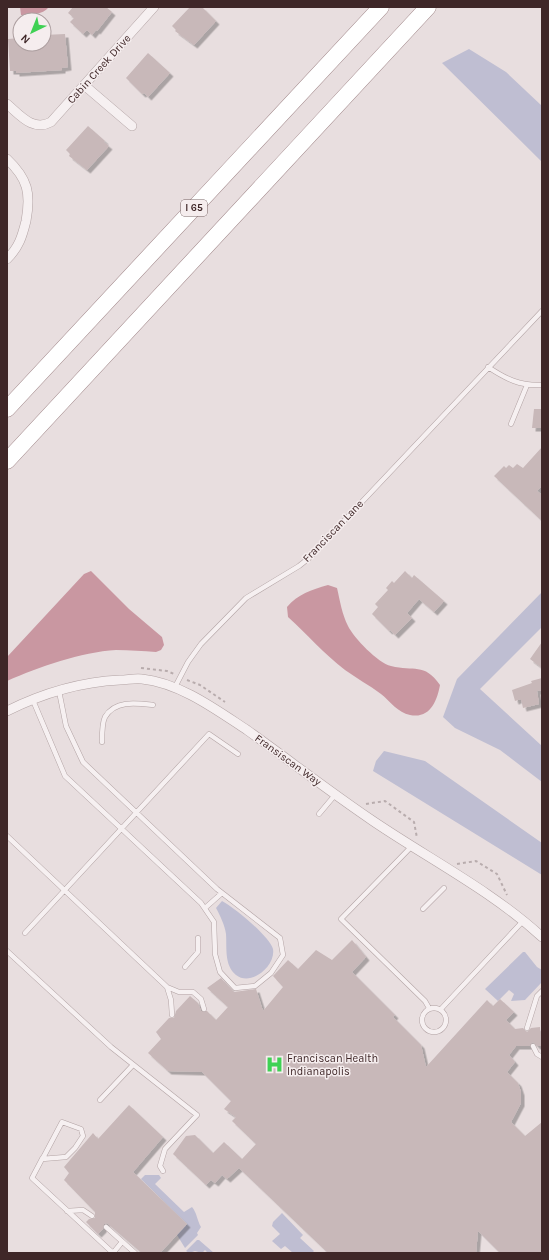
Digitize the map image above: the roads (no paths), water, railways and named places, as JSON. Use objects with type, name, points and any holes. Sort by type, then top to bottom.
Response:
[{"type":"highway","points":[[355,35],[377,7]]},
{"type":"highway","name":"I 65","points":[[7,409],[381,7]]},
{"type":"highway","points":[[7,461],[428,7]]},
{"type":"street","name":"Cabin Creek Drive","points":[[7,104],[31,124],[41,125],[54,120],[154,7]]},
{"type":"street","points":[[84,85],[132,126]]},
{"type":"street","points":[[7,160],[21,174],[26,186],[29,204],[22,238],[18,247],[7,259]]},
{"type":"street","name":"Fransiscan Way","points":[[7,711],[32,698],[58,690],[98,681],[141,679],[175,687],[219,711],[336,795],[497,901],[542,937]]},
{"type":"lane","name":"Franciscan Lane","points":[[175,687],[188,662],[201,644],[246,598],[299,566],[309,558],[542,311]]},
{"type":"lane","points":[[488,367],[506,379],[527,385],[542,385]]},
{"type":"lane","points":[[511,424],[527,385]]},
{"type":"lane","points":[[32,698],[65,776],[121,827],[205,908],[214,922],[215,954],[220,972],[235,988],[255,986],[271,973],[283,955],[280,938],[222,892],[83,762],[66,726],[58,690]]},
{"type":"lane","points":[[102,742],[104,718],[113,708],[131,702],[153,705]]},
{"type":"lane","points":[[24,933],[209,734],[238,754]]},
{"type":"lane","points":[[319,814],[336,795]]},
{"type":"lane","points":[[7,836],[167,986],[179,992],[193,992],[201,999],[204,1008]]},
{"type":"lane","points":[[412,846],[341,920],[425,1001],[429,1008]]},
{"type":"lane","points":[[423,909],[444,888]]},
{"type":"lane","points":[[205,908],[222,892]]},
{"type":"lane","points":[[441,1009],[523,921]]},
{"type":"lane","points":[[185,967],[198,952],[198,938]]},
{"type":"lane","points":[[7,951],[132,1066],[197,1115],[166,1149],[160,1166],[163,1171]]},
{"type":"lane","points":[[167,986],[171,1000],[172,1015]]},
{"type":"lane","points":[[526,1028],[537,996],[542,991]]},
{"type":"lane","points":[[429,1008],[441,1009],[446,1016],[446,1024],[440,1030],[432,1032],[425,1028],[421,1021],[423,1013],[429,1008]]},
{"type":"lane","points":[[533,1046],[537,1054],[542,1057]]},
{"type":"lane","points":[[100,1100],[132,1066]]},
{"type":"lane","points":[[42,1159],[66,1157],[75,1148],[82,1136],[81,1129],[62,1122],[42,1159],[32,1178],[113,1253],[122,1242]]},
{"type":"lane","points":[[67,1211],[83,1210],[92,1216]]},
{"type":"lane","points":[[106,1227],[135,1253]]},
{"type":"place","name":"Franciscan Health Indianapolis","points":[[274,1064]]}]
